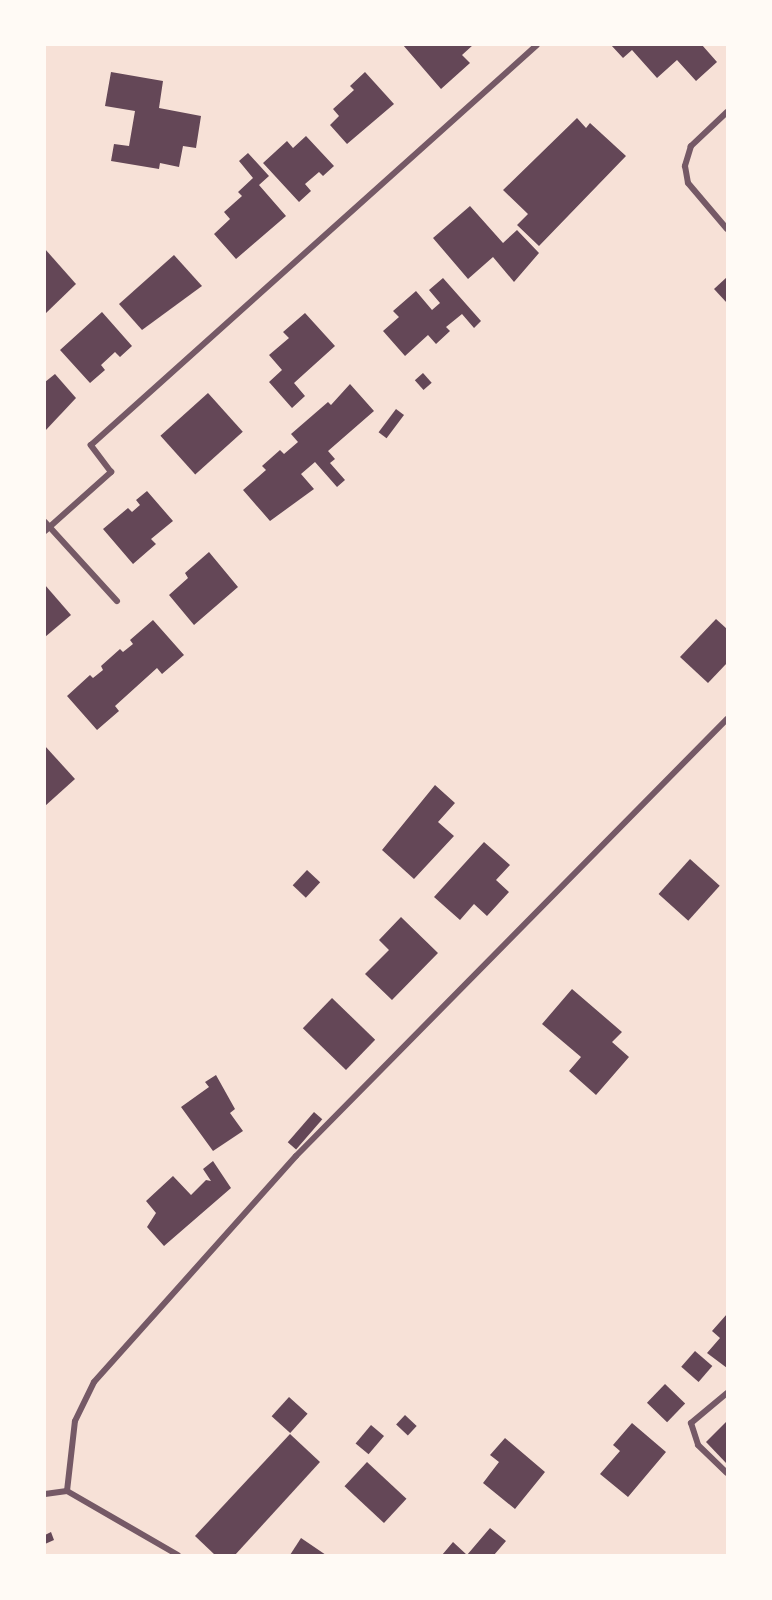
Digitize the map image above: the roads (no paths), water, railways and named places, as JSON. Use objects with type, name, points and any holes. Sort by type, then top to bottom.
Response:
[{"type":"street","points":[[117,601],[47,527],[111,472],[91,445],[537,45]]},
{"type":"street","points":[[727,112],[691,146],[685,166],[688,183],[727,228]]},
{"type":"street","points":[[67,1491],[75,1421],[94,1382],[296,1156],[727,719]]},
{"type":"street","points":[[727,1393],[691,1423],[698,1445],[727,1473]]},
{"type":"street","points":[[45,1494],[67,1491],[178,1555]]}]
